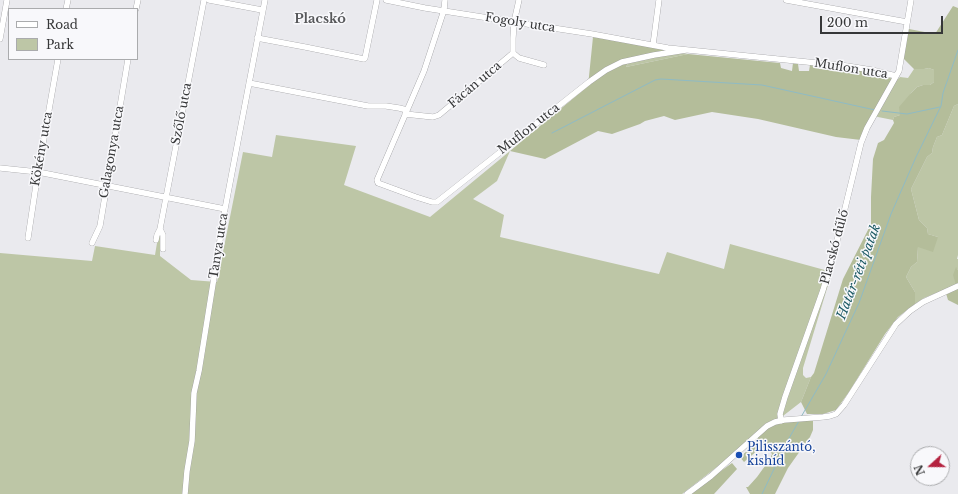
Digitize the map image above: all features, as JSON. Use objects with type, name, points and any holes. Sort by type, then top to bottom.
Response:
[{"type":"street","points":[[0,39],[8,0]]},
{"type":"street","name":"Szőlő utca","points":[[156,240],[160,229],[204,0]]},
{"type":"street","points":[[209,0],[262,10]]},
{"type":"street","name":"Tanya utca","points":[[185,494],[192,441],[194,393],[199,371],[225,209],[265,0]]},
{"type":"street","points":[[257,38],[364,59],[377,0]]},
{"type":"street","name":"Fogoly utca","points":[[386,0],[425,8],[653,45]]},
{"type":"street","points":[[406,112],[424,71],[444,10],[445,0]]},
{"type":"street","name":"Fácán utca","points":[[249,83],[368,106],[399,108],[406,112],[433,117],[439,115],[513,54],[512,38],[519,0]]},
{"type":"street","points":[[653,45],[659,0]]},
{"type":"street","points":[[786,0],[907,22]]},
{"type":"street","name":"Placskó dűlő","points":[[781,420],[780,414],[785,397],[823,290],[836,245],[861,143],[867,128],[898,71],[911,0]]},
{"type":"street","name":"Muflon utca","points":[[653,45],[686,50],[847,66],[896,76]]},
{"type":"street","name":"Muflon utca","points":[[406,112],[377,180],[378,183],[416,197],[436,202],[606,70],[622,62],[686,50]]},
{"type":"street","points":[[513,54],[519,58],[544,65]]},
{"type":"street","name":"Kökény utca","points":[[28,238],[58,60]]},
{"type":"street","name":"Galagonya utca","points":[[92,243],[100,226],[128,60]]},
{"type":"street","points":[[0,168],[38,172],[225,209]]},
{"type":"street","name":"Szőlő utca","points":[[160,229],[163,235],[163,249]]},
{"type":"street","points":[[687,494],[711,476],[767,426],[781,420],[823,417],[836,414],[844,405],[896,324],[910,311],[923,302],[958,286]]},
{"type":"green space","points":[[953,6],[958,8],[958,104],[954,106],[942,135],[937,137],[932,153],[927,157],[911,189],[919,220],[927,228],[928,234],[938,237],[933,252],[918,247],[917,262],[911,267],[906,277],[915,292],[915,304],[898,317],[885,334],[836,410],[823,414],[807,414],[801,402],[814,373],[843,279],[871,224],[873,159],[878,143],[884,140],[894,123],[894,117],[900,115],[899,107],[911,93],[917,87],[930,85],[934,82],[934,70],[929,68],[914,69],[903,58],[909,29],[935,34]]},
{"type":"green space","points":[[593,37],[677,52],[628,63],[626,67],[688,54],[780,63],[781,68],[792,71],[793,63],[798,64],[799,71],[809,71],[810,65],[847,68],[872,72],[893,79],[861,140],[836,137],[758,119],[712,112],[675,120],[664,116],[645,121],[612,134],[598,131],[545,159],[510,151],[588,86]]},
{"type":"green space","points":[[677,52],[688,54],[626,67],[628,63]]},
{"type":"green space","points":[[929,68],[934,70],[934,82],[930,85],[917,87],[911,93],[900,115],[894,117],[893,120],[873,116],[893,79],[898,79],[900,77],[908,78],[914,69]]},
{"type":"green space","points":[[958,104],[958,270],[956,268],[956,285],[924,298],[915,304],[915,292],[906,277],[911,267],[917,262],[918,247],[938,237],[928,234],[927,228],[919,220],[911,189],[927,157],[932,153],[937,137],[942,135],[954,106]]},
{"type":"green space","points":[[276,135],[356,146],[344,185],[430,217],[510,151],[497,181],[473,199],[504,215],[500,237],[659,274],[667,252],[724,269],[730,244],[832,272],[803,368],[803,375],[806,378],[811,377],[801,402],[682,494],[0,494],[0,253],[92,261],[95,246],[155,255],[158,237],[160,234],[160,256],[191,280],[217,282],[243,152],[272,157]]},
{"type":"green space","points":[[956,267],[958,270],[958,305],[948,300],[945,290],[956,285],[953,275]]},
{"type":"green space","points":[[788,421],[813,421],[813,430],[810,437],[788,468],[775,494],[750,494],[746,487],[748,487],[757,477],[772,454],[766,447],[759,449],[744,462],[740,457],[747,451],[752,439],[773,423]]},
{"type":"green space","points":[[732,463],[737,469],[714,494],[689,494]]},
{"type":"waterway","name":"Határ-réti patak","points":[[801,417],[826,374],[859,303],[891,214],[916,157],[941,106],[943,93],[958,50]]},
{"type":"waterway","points":[[552,133],[655,80],[661,79],[762,85],[875,110]]},
{"type":"waterway","points":[[882,111],[907,114],[940,107]]},
{"type":"waterway","name":"Határ-réti patak","points":[[762,494],[788,440],[799,421]]},
{"type":"place","name":"Pilisszántó, kishíd","points":[[739,455]]},
{"type":"district","name":"Placskó","points":[[320,19]]}]
